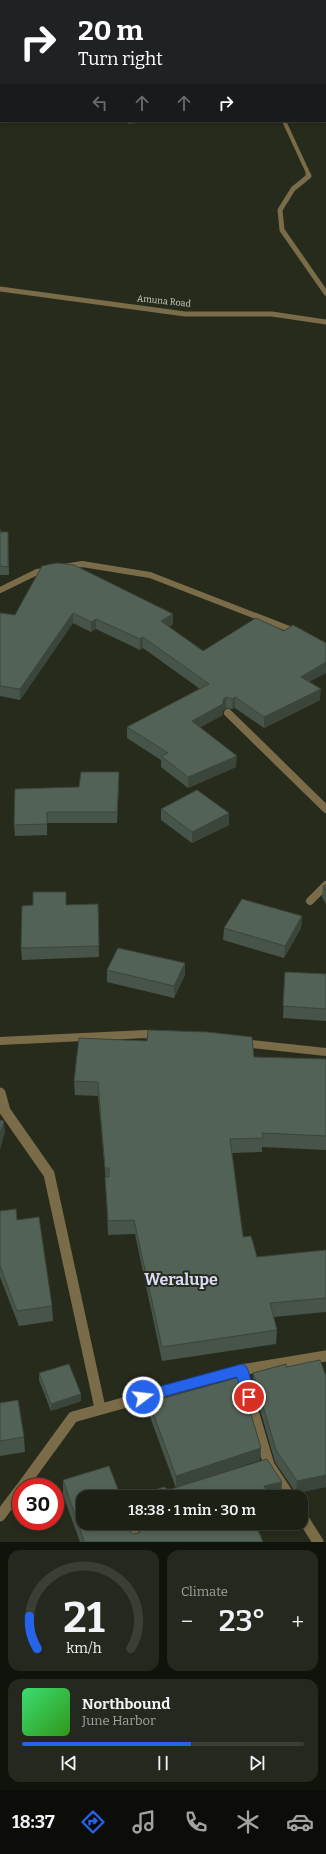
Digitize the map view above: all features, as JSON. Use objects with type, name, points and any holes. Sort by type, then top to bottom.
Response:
[{"type":"street","points":[[284,122],[309,176],[293,189],[280,210],[282,230],[326,293]]},
{"type":"street","name":"Amuna Road","points":[[0,289],[185,314],[272,314],[326,322]]},
{"type":"street","points":[[0,590],[37,572],[82,564],[150,575],[304,635]]},
{"type":"street","points":[[228,713],[326,809]]},
{"type":"street","points":[[310,901],[326,885]]},
{"type":"street","points":[[0,1041],[146,1034],[169,1036]]},
{"type":"street","points":[[230,1042],[326,1052]]},
{"type":"street","points":[[0,1093],[5,1111],[49,1174],[100,1408]]},
{"type":"street","points":[[28,1478],[73,1417],[100,1408],[242,1370],[326,1356]]},
{"type":"street","points":[[242,1370],[260,1438],[270,1465],[286,1490]]},
{"type":"street","points":[[255,1470],[270,1465]]},
{"type":"street","points":[[0,1516],[12,1499]]},
{"type":"street","points":[[308,1526],[318,1542]]},
{"type":"street","points":[[132,1530],[135,1542]]},
{"type":"building","points":[[0,532],[8,532],[8,567],[0,566]]},
{"type":"building","points":[[57,563],[74,565],[173,614],[161,621],[203,651],[256,618],[284,631],[293,625],[326,643],[326,662],[301,677],[321,689],[264,717],[235,697],[233,699],[226,697],[223,700],[223,704],[192,721],[237,756],[188,777],[161,756],[168,753],[127,727],[209,684],[143,637],[140,639],[96,619],[91,622],[73,613],[20,689],[0,686],[0,613],[15,615],[42,566]]},
{"type":"building","points":[[81,772],[119,772],[117,812],[47,812],[47,824],[14,825],[15,789],[79,787]]},
{"type":"building","points":[[197,790],[229,813],[192,832],[161,809]]},
{"type":"building","points":[[33,892],[66,892],[66,905],[98,904],[99,946],[21,948],[22,906],[33,905]]},
{"type":"building","points":[[242,899],[302,916],[285,946],[224,928]]},
{"type":"building","points":[[118,948],[185,963],[174,986],[107,970]]},
{"type":"building","points":[[285,972],[326,974],[326,1009],[283,1006]]},
{"type":"building","points":[[148,1030],[207,1032],[252,1037],[254,1057],[326,1059],[326,1136],[262,1133],[263,1138],[230,1139],[243,1237],[251,1236],[257,1257],[326,1250],[326,1298],[270,1303],[277,1330],[162,1347],[134,1220],[108,1221],[105,1177],[109,1177],[109,1168],[105,1168],[98,1082],[74,1081],[79,1038],[147,1041]]},
{"type":"building","points":[[0,1120],[4,1121],[0,1134]]},
{"type":"building","points":[[16,1209],[17,1220],[39,1217],[52,1306],[17,1311],[0,1266],[0,1211]]},
{"type":"building","points":[[320,1360],[326,1376],[326,1475],[297,1481],[276,1450],[253,1373],[286,1364],[286,1367]]},
{"type":"building","points":[[69,1364],[81,1394],[51,1404],[39,1373]]},
{"type":"building","points":[[240,1377],[261,1448],[176,1476],[149,1402]]},
{"type":"building","points":[[18,1400],[24,1437],[0,1441],[0,1403]]},
{"type":"building","points":[[267,1459],[282,1482],[264,1486],[266,1490],[154,1490],[164,1487],[171,1489]]},
{"type":"building","points":[[109,1466],[118,1490],[76,1490],[76,1518],[64,1480]]},
{"type":"building","points":[[80,1530],[129,1530],[133,1534],[139,1533],[141,1530],[258,1530],[263,1542],[82,1542],[84,1541]]},
{"type":"district","name":"Weralupe","points":[[181,1279]]},
{"type":"route","points":[[143,1397],[242,1370],[249,1397]]}]
